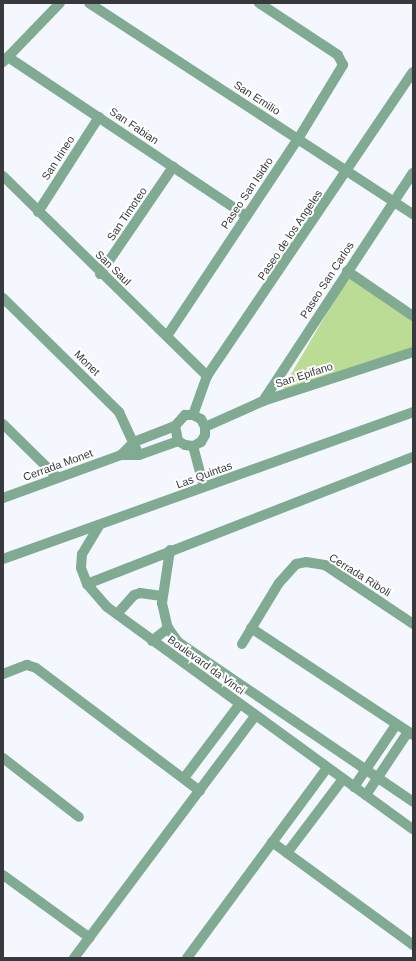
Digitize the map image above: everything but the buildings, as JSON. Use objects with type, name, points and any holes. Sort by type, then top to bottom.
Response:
[{"type":"street","points":[[6,60],[60,3]]},
{"type":"street","name":"San Emilio","points":[[89,3],[413,214]]},
{"type":"street","name":"Paseo San Isidro","points":[[167,336],[298,139],[341,70],[343,62],[338,55],[259,3]]},
{"type":"street","name":"San Fabian","points":[[6,60],[99,118],[246,216]]},
{"type":"street","name":"Paseo de los Angeles","points":[[193,415],[208,376],[348,171],[413,72]]},
{"type":"street","name":"San Irineo","points":[[38,212],[99,118]]},
{"type":"street","name":"San Timoteo","points":[[100,274],[173,167]]},
{"type":"street","name":"Paseo San Carlos","points":[[263,401],[347,271],[413,173]]},
{"type":"street","name":"San Saul","points":[[3,176],[100,274],[208,376]]},
{"type":"street","points":[[347,271],[413,316]]},
{"type":"street","name":"Monet","points":[[3,298],[119,412],[139,455]]},
{"type":"street","name":"San Epifano","points":[[205,427],[263,401],[413,352]]},
{"type":"street","name":"Las Quintas","points":[[3,559],[99,526],[413,412]]},
{"type":"street","points":[[121,455],[134,442],[175,426],[185,415],[193,415],[201,419],[205,427],[205,435],[201,442],[193,446],[185,445],[178,441],[175,426]]},
{"type":"street","points":[[3,424],[57,477]]},
{"type":"street","points":[[121,455],[139,455],[178,441]]},
{"type":"street","points":[[193,446],[204,487]]},
{"type":"street","name":"Cerrada Monet","points":[[3,498],[57,477],[121,455]]},
{"type":"street","points":[[85,580],[170,550],[413,457]]},
{"type":"street","points":[[99,526],[87,545],[81,561],[85,580],[107,607],[152,641]]},
{"type":"street","points":[[168,628],[162,596],[170,550]]},
{"type":"street","name":"Cerrada Riboli","points":[[242,644],[290,570],[296,564],[306,562],[324,565],[413,624]]},
{"type":"street","points":[[117,614],[134,595],[140,593],[162,596]]},
{"type":"street","name":"Boulevard da Vinci","points":[[413,802],[365,771],[184,647],[168,628],[152,641],[413,829]]},
{"type":"street","points":[[251,628],[410,734],[366,795]]},
{"type":"street","points":[[3,674],[27,666],[36,668],[200,791]]},
{"type":"street","points":[[184,778],[239,704]]},
{"type":"street","points":[[74,958],[255,716]]},
{"type":"street","points":[[354,787],[396,725]]},
{"type":"street","points":[[3,758],[79,817]]},
{"type":"street","points":[[187,958],[327,768]]},
{"type":"street","points":[[287,853],[343,779]]},
{"type":"street","points":[[272,842],[413,945]]},
{"type":"street","points":[[3,874],[90,938]]},
{"type":"green space","points":[[348,277],[413,322],[413,349],[283,392],[284,386]]}]
